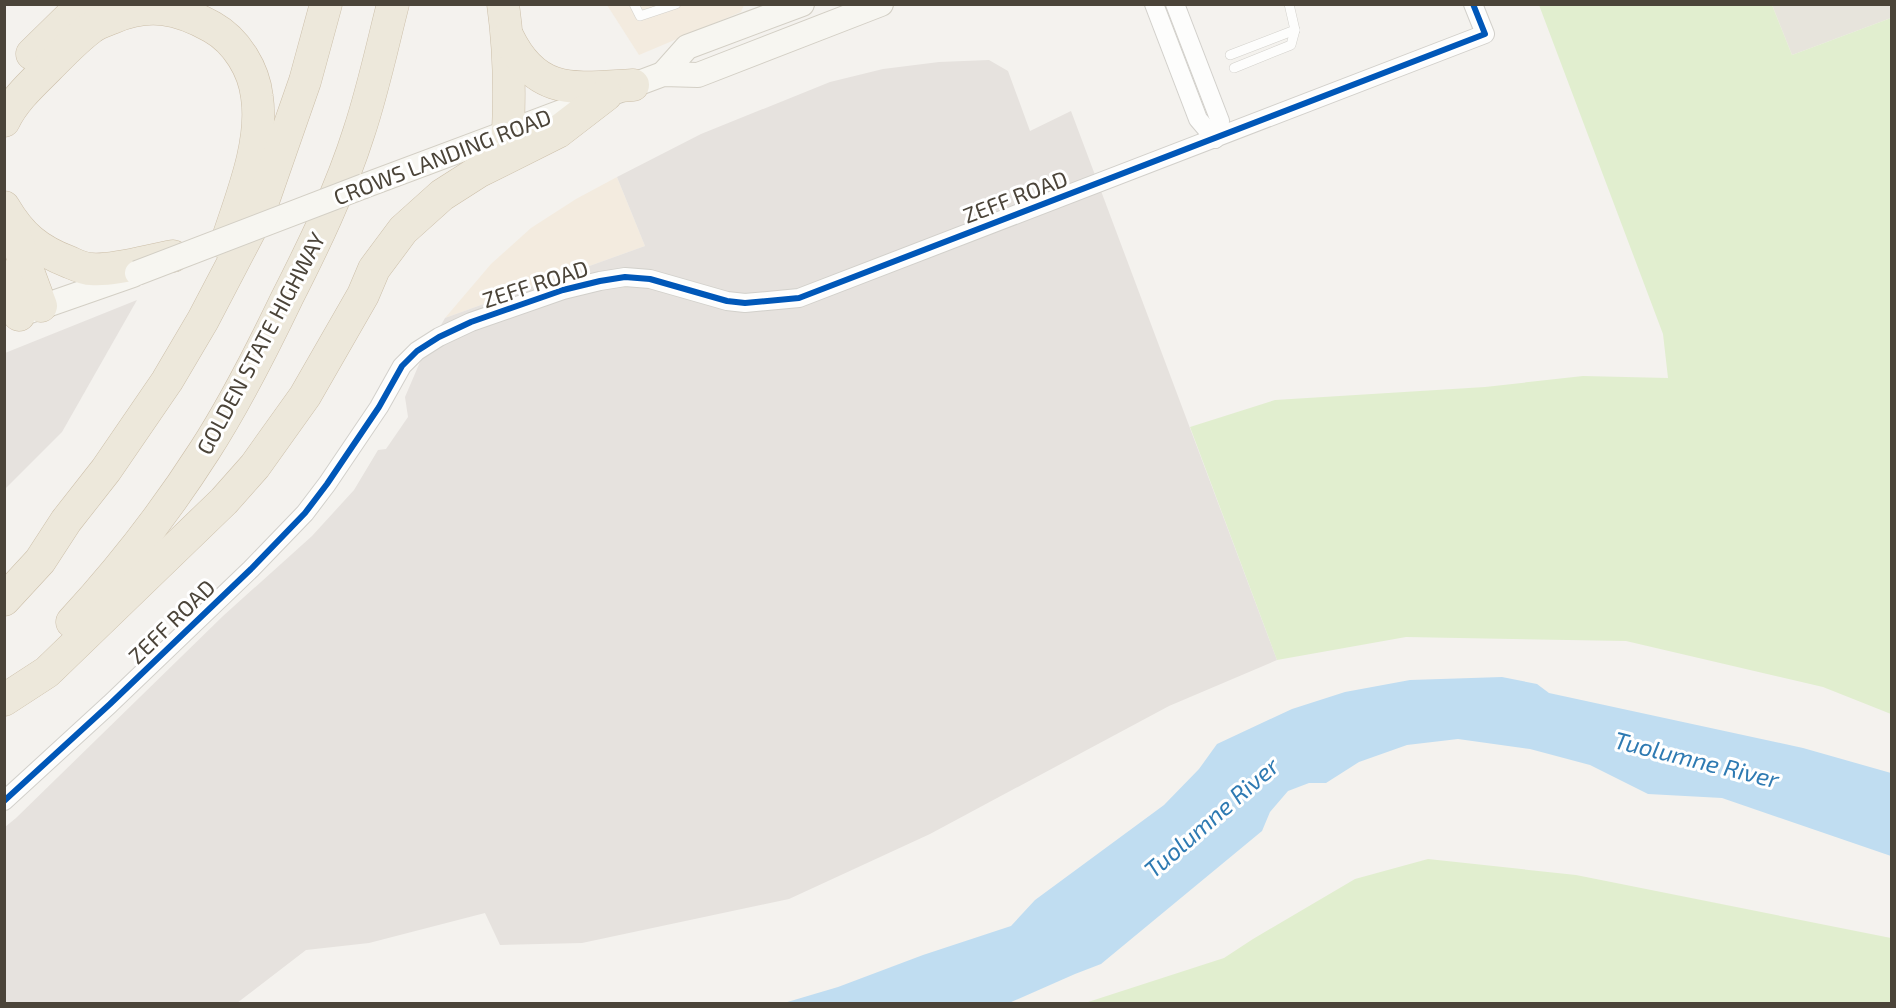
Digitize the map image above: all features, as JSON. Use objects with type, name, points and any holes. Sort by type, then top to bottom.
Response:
[{"type":"highway","points":[[4,81],[83,4]]},
{"type":"highway","points":[[4,600],[40,561],[66,521],[106,470],[167,381],[203,320],[259,213],[298,101],[326,4]]},
{"type":"highway","name":"GOLDEN STATE HIGHWAY","points":[[4,698],[83,610],[163,513],[206,449],[240,389],[299,275],[331,205],[359,132],[393,4]]},
{"type":"highway","points":[[503,4],[508,37],[510,78],[508,131]]},
{"type":"highway","points":[[4,121],[21,95],[77,40],[94,26],[127,11],[145,8],[176,11],[192,16],[227,38],[254,78],[259,116],[251,164],[203,320]]},
{"type":"highway","points":[[508,37],[517,56],[540,77],[558,85],[573,88],[620,90]]},
{"type":"highway","points":[[4,698],[47,672],[224,501],[255,465],[305,396],[363,295],[374,269],[403,230],[442,195],[478,171],[558,132],[620,90]]},
{"type":"highway","points":[[4,207],[15,225],[32,242],[51,255],[88,270],[136,268],[190,253]]},
{"type":"highway","points":[[4,207],[30,310]]},
{"type":"highway","points":[[4,276],[30,310]]},
{"type":"main road","name":"CROWS LANDING ROAD","points":[[663,74],[687,47],[768,10],[802,4]]},
{"type":"main road","name":"CROWS LANDING ROAD","points":[[190,253],[663,74],[698,75],[882,4]]},
{"type":"main road","points":[[30,310],[136,268]]},
{"type":"street","points":[[1175,4],[1220,121],[1215,139]]},
{"type":"street","name":"ZEFF ROAD","points":[[4,801],[110,704],[305,513],[379,407],[402,366],[417,351],[439,337],[471,322],[563,290],[600,280],[625,277],[650,279],[727,302],[745,303],[799,298],[1485,34],[1473,4]]},
{"type":"street","points":[[1154,6],[1198,119],[1215,139]]},
{"type":"lane","points":[[634,4],[640,16],[676,4]]},
{"type":"lane","points":[[1234,68],[1291,45],[1295,30],[1289,4]]},
{"type":"lane","points":[[1230,55],[1295,30]]},
{"type":"shaded area","points":[[607,5],[744,5],[741,12],[639,55]]},
{"type":"shaded area","points":[[1772,5],[1891,5],[1891,18],[1792,55]]},
{"type":"shaded area","points":[[989,60],[1008,71],[1030,131],[1071,111],[1277,660],[1169,706],[930,834],[789,899],[582,943],[500,945],[485,913],[369,943],[306,950],[237,1003],[5,1004],[5,827],[223,616],[312,536],[354,490],[378,450],[386,449],[408,417],[405,397],[420,362],[445,318],[645,246],[617,177],[701,134],[830,82],[883,69],[939,62]]},
{"type":"shaded area","points":[[617,177],[645,246],[445,318],[491,264],[531,228],[576,199]]},
{"type":"shaded area","points":[[137,300],[62,432],[5,489],[5,353]]},
{"type":"green space","points":[[1539,5],[1772,5],[1792,55],[1891,18],[1891,714],[1823,687],[1626,641],[1406,637],[1277,660],[1190,427],[1275,400],[1485,387],[1583,376],[1668,378],[1663,334]]},
{"type":"green space","points":[[1428,859],[1576,875],[1891,938],[1891,1003],[1085,1003],[1224,958],[1355,879]]},
{"type":"water","name":"Tuolumne River","points":[[1502,677],[1537,684],[1549,693],[1803,748],[1891,773],[1891,856],[1722,798],[1648,794],[1590,765],[1530,749],[1458,739],[1407,745],[1359,762],[1326,783],[1309,783],[1288,791],[1270,812],[1262,831],[1101,964],[1009,1003],[784,1003],[838,987],[923,955],[1011,926],[1035,900],[1164,805],[1199,769],[1217,744],[1292,709],[1345,692],[1410,680]]},
{"type":"cycle path","points":[[4,801],[110,704],[251,569],[305,513],[379,407],[402,366],[417,351],[439,337],[471,322],[563,290],[625,277],[650,279],[727,301],[745,303],[799,298],[1485,34],[1473,4]]}]
